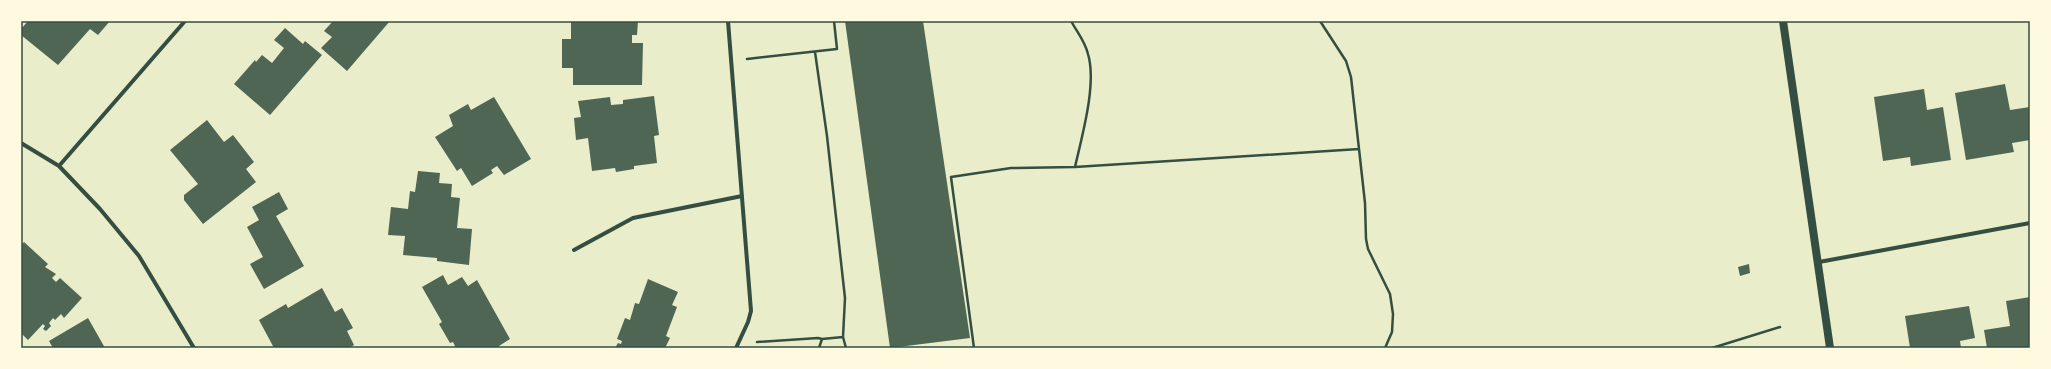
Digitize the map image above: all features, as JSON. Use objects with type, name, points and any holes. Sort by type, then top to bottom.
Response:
[{"type":"main road","points":[[1783,21],[1819,262],[1830,348]]},
{"type":"street","points":[[58,166],[185,21]]},
{"type":"street","points":[[728,21],[750,314],[736,348]]},
{"type":"street","points":[[21,143],[58,166],[100,209],[139,256],[194,348]]},
{"type":"street","points":[[574,250],[633,218],[742,196]]},
{"type":"street","points":[[1819,262],[2030,223]]},
{"type":"path","points":[[731,62],[837,49],[834,21]]},
{"type":"path","points":[[1070,21],[1083,40],[1091,66],[1090,90],[1075,167]]},
{"type":"path","points":[[1320,21],[1346,61],[1351,77],[1365,203],[1366,239],[1368,249],[1390,294],[1393,314],[1392,332],[1385,348]]},
{"type":"path","points":[[815,52],[827,136],[845,298],[843,337],[846,348]]},
{"type":"path","points":[[974,348],[951,177],[1011,168],[1075,167],[1359,150]]},
{"type":"path","points":[[1712,348],[1780,327]]},
{"type":"path","points":[[739,343],[843,337]]},
{"type":"path","points":[[819,348],[822,339]]},
{"type":"building","points":[[28,21],[110,21],[98,35],[90,29],[58,65],[21,35],[21,29]]},
{"type":"building","points":[[333,21],[390,21],[347,71],[321,48],[332,37],[324,31]]},
{"type":"building","points":[[571,21],[638,21],[637,35],[632,35],[632,43],[643,43],[642,85],[573,85],[573,68],[562,68],[562,39],[571,39]]},
{"type":"building","points":[[845,21],[923,21],[970,338],[890,348]]},
{"type":"building","points":[[285,28],[303,44],[305,41],[322,55],[270,115],[234,84],[255,60],[256,62],[262,55],[272,63],[284,48],[274,40]]},
{"type":"building","points":[[2005,84],[2010,110],[2030,107],[2030,140],[2012,143],[2014,152],[1966,160],[1955,93]]},
{"type":"building","points":[[1924,89],[1927,110],[1943,107],[1951,160],[1911,166],[1910,157],[1883,161],[1874,97]]},
{"type":"building","points":[[654,96],[659,135],[654,136],[657,163],[634,166],[634,169],[616,172],[615,168],[592,171],[588,138],[576,140],[574,118],[581,117],[578,101],[610,97],[611,105],[623,104],[623,100]]},
{"type":"building","points":[[494,97],[531,159],[504,175],[497,166],[491,170],[493,173],[472,186],[461,168],[457,171],[435,137],[453,126],[449,115],[468,104],[471,110]]},
{"type":"building","points":[[207,120],[224,142],[233,135],[254,162],[246,169],[256,182],[203,224],[184,200],[184,195],[198,184],[170,150]]},
{"type":"building","points":[[418,171],[440,173],[439,183],[452,184],[451,197],[460,198],[457,228],[472,229],[469,265],[437,261],[437,258],[403,255],[405,236],[388,235],[391,207],[408,209],[410,191],[415,192]]},
{"type":"building","points":[[279,192],[288,209],[276,216],[304,266],[264,289],[250,264],[263,257],[247,227],[259,220],[252,207]]},
{"type":"building","points":[[24,242],[48,264],[45,267],[56,274],[52,278],[56,282],[60,278],[82,298],[64,318],[61,314],[55,320],[53,318],[49,323],[51,326],[46,331],[43,329],[45,326],[43,324],[28,340],[21,333],[21,245]]},
{"type":"building","points":[[1749,264],[1750,273],[1740,276],[1738,267]]},
{"type":"building","points":[[443,275],[448,285],[462,277],[468,286],[477,280],[510,339],[499,346],[500,348],[456,348],[453,342],[450,343],[439,324],[442,322],[422,287]]},
{"type":"building","points":[[648,279],[678,292],[672,305],[677,307],[666,336],[670,338],[665,348],[615,348],[618,343],[621,344],[622,341],[617,339],[625,318],[630,320],[635,303],[639,304]]},
{"type":"building","points":[[322,288],[335,312],[342,308],[353,328],[347,331],[354,345],[349,348],[274,348],[259,320],[286,304],[288,308]]},
{"type":"building","points":[[2030,297],[2030,348],[1987,348],[1984,330],[2010,326],[2006,301]]},
{"type":"building","points":[[1969,306],[1975,338],[1960,341],[1961,348],[1910,348],[1905,316]]},
{"type":"building","points":[[88,318],[105,348],[53,348],[49,341]]}]
